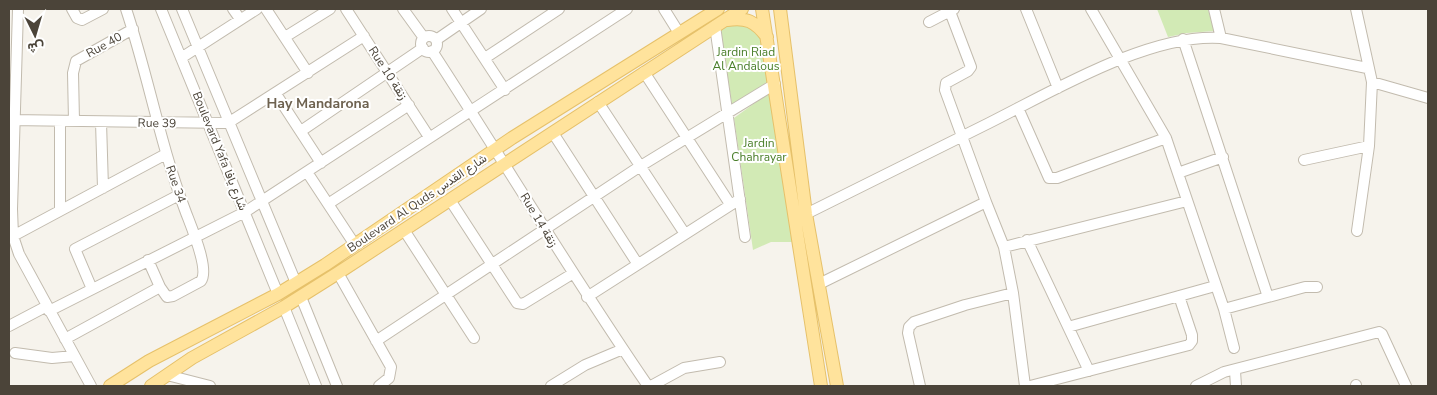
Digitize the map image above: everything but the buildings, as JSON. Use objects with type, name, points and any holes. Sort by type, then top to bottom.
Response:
[{"type":"main road","name":"Boulevard Al Quds شارع القدس","points":[[110,386],[149,361],[296,283],[497,150],[718,9]]},
{"type":"main road","name":"Boulevard Al Quds شارع القدس","points":[[151,386],[192,358],[301,297],[742,9]]},
{"type":"main road","points":[[762,9],[821,386]]},
{"type":"main road","points":[[780,9],[806,214],[836,386]]},
{"type":"main road","points":[[720,24],[742,18],[752,21],[766,37]]},
{"type":"street","points":[[18,9],[13,35],[11,236],[48,309],[91,386]]},
{"type":"street","points":[[72,9],[77,18],[82,20],[103,9]]},
{"type":"street","name":"Rue 34","points":[[126,9],[156,122],[204,267],[204,278],[201,282],[173,296],[166,296],[160,287]]},
{"type":"street","name":"Boulevard Yafa شارع يافا","points":[[161,9],[278,294]]},
{"type":"street","name":"Boulevard Yafa شارع يافا","points":[[182,9],[260,202],[296,283]]},
{"type":"street","points":[[233,9],[240,19]]},
{"type":"street","points":[[181,58],[257,9]]},
{"type":"street","points":[[266,9],[308,73]]},
{"type":"street","points":[[285,37],[330,9]]},
{"type":"street","name":"Rue 10 زنقة","points":[[346,9],[428,137]]},
{"type":"street","name":"Rue 14 زنقة","points":[[403,9],[497,150],[544,230],[587,297],[650,386]]},
{"type":"street","points":[[452,9],[505,90]]},
{"type":"street","points":[[301,131],[426,46],[437,46],[436,40],[481,9]]},
{"type":"street","points":[[484,58],[559,9]]},
{"type":"street","points":[[328,204],[627,9]]},
{"type":"street","points":[[664,9],[679,33]]},
{"type":"street","points":[[1026,9],[1058,88]]},
{"type":"street","points":[[1091,9],[1166,138],[1224,309],[1234,348]]},
{"type":"street","points":[[1214,9],[1221,38]]},
{"type":"street","points":[[1356,9],[1367,68],[1372,82],[1369,146],[1357,230]]},
{"type":"street","points":[[928,22],[951,10],[971,64],[968,71],[946,83],[945,87],[1004,247],[1013,293],[1026,386]]},
{"type":"street","points":[[720,24],[735,201],[745,237]]},
{"type":"street","name":"Rue 40","points":[[74,121],[73,73],[76,62],[132,29]]},
{"type":"street","points":[[228,123],[364,36]]},
{"type":"street","points":[[806,214],[1058,88],[1120,60],[1183,39],[1221,38],[1367,68]]},
{"type":"street","points":[[1183,39],[1268,297]]},
{"type":"street","points":[[644,72],[687,139],[735,201]]},
{"type":"street","points":[[1372,82],[1428,98]]},
{"type":"street","points":[[376,340],[446,296],[639,167],[775,84]]},
{"type":"street","points":[[276,94],[321,163]]},
{"type":"street","points":[[598,102],[639,167],[685,234]]},
{"type":"street","points":[[9,326],[92,289],[245,212],[409,105]]},
{"type":"street","points":[[1018,108],[1046,175],[1052,179],[1166,138]]},
{"type":"street","name":"Rue 39","points":[[12,120],[228,123]]},
{"type":"street","points":[[60,121],[60,210]]},
{"type":"street","points":[[102,122],[103,188]]},
{"type":"street","points":[[553,132],[637,263]]},
{"type":"street","points":[[1304,160],[1369,146]]},
{"type":"street","points":[[11,236],[166,154]]},
{"type":"street","points":[[1178,173],[1223,157]]},
{"type":"street","points":[[307,172],[355,245]]},
{"type":"street","points":[[92,289],[75,249],[179,195]]},
{"type":"street","points":[[450,200],[520,304],[572,274]]},
{"type":"street","points":[[587,297],[735,201]]},
{"type":"street","points":[[1004,247],[1187,201]]},
{"type":"street","points":[[819,284],[986,202]]},
{"type":"street","points":[[404,230],[474,338]]},
{"type":"street","points":[[1027,240],[1089,372]]},
{"type":"street","points":[[65,339],[160,287],[148,260]]},
{"type":"street","points":[[338,273],[391,370],[389,378],[379,386]]},
{"type":"street","points":[[1068,327],[1215,286]]},
{"type":"street","points":[[1224,309],[1305,287],[1317,287]]},
{"type":"street","points":[[920,386],[908,333],[909,327],[914,322],[965,305],[1013,293]]},
{"type":"street","points":[[1030,386],[1189,345],[1192,341],[1192,335],[1179,296]]},
{"type":"street","points":[[301,297],[337,386]]},
{"type":"street","points":[[284,307],[316,386]]},
{"type":"street","points":[[1196,386],[1224,372],[1235,371],[1379,332],[1382,334],[1406,386]]},
{"type":"street","points":[[550,386],[586,365],[622,349]]},
{"type":"street","points":[[15,353],[52,358],[74,356]]},
{"type":"street","points":[[650,386],[684,368],[720,362]]},
{"type":"street","points":[[1235,371],[1236,386]]},
{"type":"street","points":[[167,375],[210,386]]},
{"type":"green space","points":[[1157,9],[1208,9],[1214,31],[1187,33],[1168,37]]},
{"type":"green space","name":"Jardin Riad Al Andalous","points":[[744,20],[762,36],[768,82],[732,104],[720,29],[725,24]]},
{"type":"green space","name":"Jardin Chahrayar","points":[[770,92],[792,242],[771,242],[753,250],[734,118]]},
{"type":"district","name":"Hay Mandarona","points":[[318,103]]}]
